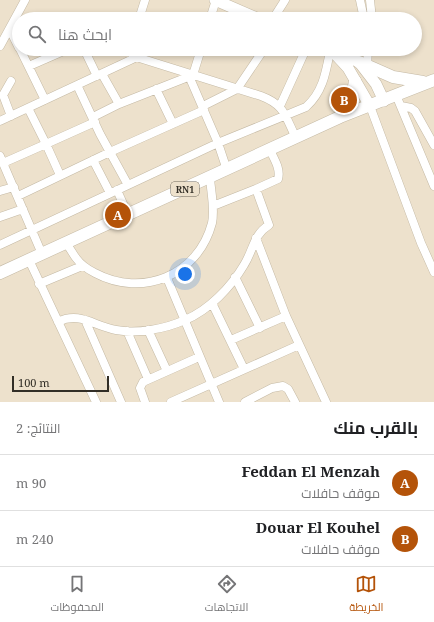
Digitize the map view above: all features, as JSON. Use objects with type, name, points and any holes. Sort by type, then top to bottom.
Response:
[{"type":"main road","points":[[215,0],[243,12]]},
{"type":"main road","points":[[335,56],[348,68],[370,106]]},
{"type":"main road","points":[[343,56],[401,80],[430,81]]},
{"type":"main road","points":[[363,64],[384,100]]},
{"type":"main road","points":[[340,117],[352,97],[355,81]]},
{"type":"main road","name":"RN1","points":[[0,272],[210,178],[340,117],[430,81]]},
{"type":"street","points":[[19,12],[25,0]]},
{"type":"street","points":[[140,12],[145,0]]},
{"type":"street","points":[[212,12],[215,0]]},
{"type":"street","points":[[277,12],[285,0]]},
{"type":"street","points":[[360,0],[363,12]]},
{"type":"street","points":[[370,0],[371,12]]},
{"type":"street","points":[[0,46],[12,26]]},
{"type":"street","points":[[10,30],[12,34]]},
{"type":"street","points":[[23,56],[45,100]]},
{"type":"street","points":[[29,66],[52,56]]},
{"type":"street","points":[[88,56],[119,104]]},
{"type":"street","points":[[198,56],[191,75],[227,170]]},
{"type":"street","points":[[18,196],[60,175],[173,124],[237,89],[259,56]]},
{"type":"street","points":[[280,106],[303,56]]},
{"type":"street","points":[[1,243],[128,186],[218,143],[306,107],[316,96],[323,82],[329,56]]},
{"type":"street","points":[[363,64],[366,56]]},
{"type":"street","points":[[0,121],[137,57],[269,99],[280,106],[296,138]]},
{"type":"street","points":[[42,254],[2,159],[46,144],[119,104],[191,75]]},
{"type":"street","points":[[11,82],[3,95],[11,116]]},
{"type":"street","points":[[77,84],[128,186]]},
{"type":"street","points":[[156,89],[173,124]]},
{"type":"street","points":[[396,95],[434,186]]},
{"type":"street","points":[[370,106],[421,243],[434,272]]},
{"type":"street","points":[[401,106],[411,108],[415,111],[434,145]]},
{"type":"street","points":[[28,108],[60,175]]},
{"type":"street","points":[[213,206],[278,179],[278,167],[270,150]]},
{"type":"street","points":[[93,160],[128,215]]},
{"type":"street","points":[[65,243],[82,266],[110,280],[126,284],[141,284],[167,278],[181,269],[199,251],[207,237],[212,222],[213,206],[210,178]]},
{"type":"street","points":[[0,191],[14,187]]},
{"type":"street","points":[[58,322],[69,317],[85,320],[101,326],[127,331],[148,330],[184,321],[212,304],[245,264],[259,232],[269,225],[256,189]]},
{"type":"street","points":[[0,218],[23,209]]},
{"type":"street","points":[[256,238],[286,316],[326,402]]},
{"type":"street","points":[[29,260],[96,402]]},
{"type":"street","points":[[40,284],[82,266]]},
{"type":"street","points":[[235,277],[260,328]]},
{"type":"street","points":[[167,278],[219,402]]},
{"type":"street","points":[[212,304],[244,369]]},
{"type":"street","points":[[231,340],[286,316]]},
{"type":"street","points":[[85,320],[121,402]]},
{"type":"street","points":[[148,330],[167,371]]},
{"type":"street","points":[[127,331],[148,379]]},
{"type":"street","points":[[171,402],[299,345]]},
{"type":"street","points":[[145,402],[140,385],[148,379],[199,357]]},
{"type":"street","points":[[245,402],[272,388],[283,386],[288,389],[295,402]]},
{"type":"place","name":"Douar El Kouhel","points":[[344,100]]},
{"type":"place","name":"Feddan El Menzah","points":[[118,215]]}]
